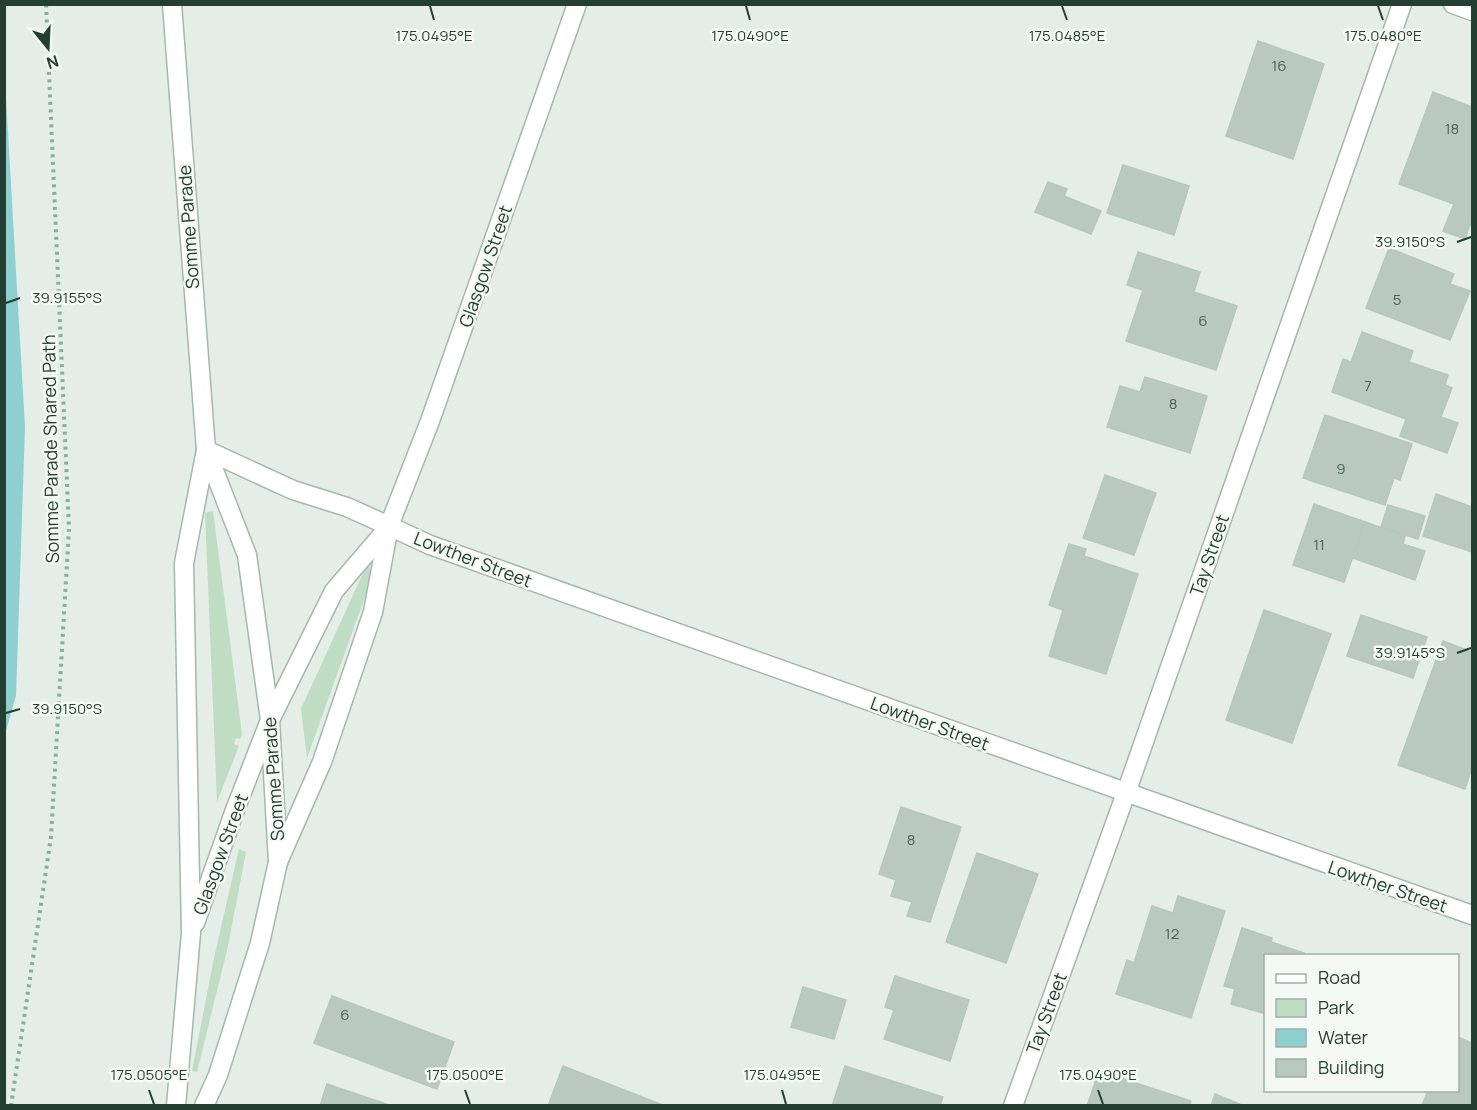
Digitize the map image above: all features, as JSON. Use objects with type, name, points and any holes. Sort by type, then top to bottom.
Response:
[{"type":"main road","name":"Somme Parade","points":[[172,4],[206,450],[184,563],[191,933],[176,1106]]},
{"type":"main road","name":"Glasgow Street","points":[[278,862],[322,762],[374,612],[389,526],[430,421],[577,4]]},
{"type":"main road","name":"Tay Street","points":[[1013,1106],[1126,793],[1402,4]]},
{"type":"main road","points":[[1453,4],[1473,11]]},
{"type":"main road","name":"Somme Parade","points":[[204,1106],[218,1075],[260,943],[278,862],[270,720],[247,555],[206,450]]},
{"type":"main road","name":"Lowther Street","points":[[206,450],[292,490],[347,507],[430,545],[1473,915]]},
{"type":"main road","name":"Glasgow Street","points":[[191,933],[270,720],[334,591],[389,526]]},
{"type":"path","name":"Somme Parade Shared Path","points":[[11,1106],[51,837],[69,529],[46,4]]},
{"type":"green space","points":[[213,511],[242,734],[240,739],[236,738],[234,744],[239,746],[217,802],[205,513]]},
{"type":"green space","points":[[368,566],[374,572],[307,758],[301,709]]},
{"type":"green space","points":[[239,849],[246,852],[228,946],[197,1072],[192,1071],[214,958]]},
{"type":"water","points":[[4,63],[25,427],[16,696],[5,734]]},
{"type":"building","points":[[1258,41],[1324,64],[1293,159],[1226,136]]},
{"type":"building","points":[[1433,92],[1472,107],[1472,219],[1465,239],[1443,231],[1454,204],[1399,184]]},
{"type":"building","points":[[1123,165],[1189,186],[1174,235],[1107,213]]},
{"type":"building","points":[[1048,182],[1067,189],[1064,196],[1101,211],[1091,234],[1035,212]]},
{"type":"building","points":[[1389,248],[1454,274],[1450,284],[1470,291],[1450,340],[1366,308]]},
{"type":"building","points":[[1138,252],[1200,272],[1194,292],[1237,306],[1216,370],[1126,341],[1143,290],[1127,285]]},
{"type":"building","points":[[1362,332],[1413,351],[1409,362],[1448,375],[1445,385],[1452,388],[1441,417],[1458,423],[1447,453],[1400,436],[1406,419],[1332,392],[1343,359],[1351,362]]},
{"type":"building","points":[[1145,377],[1207,396],[1190,453],[1107,427],[1120,386],[1140,392]]},
{"type":"building","points":[[1325,415],[1412,444],[1400,480],[1394,478],[1385,505],[1303,478]]},
{"type":"building","points":[[1105,475],[1156,493],[1134,555],[1083,538]]},
{"type":"building","points":[[1436,494],[1472,507],[1472,552],[1423,536]]},
{"type":"building","points":[[1314,504],[1365,522],[1344,582],[1293,565]]},
{"type":"building","points":[[1388,505],[1425,516],[1418,539],[1381,527]]},
{"type":"building","points":[[1365,522],[1405,536],[1403,544],[1425,551],[1415,580],[1353,558]]},
{"type":"building","points":[[1069,544],[1086,549],[1084,556],[1138,574],[1106,674],[1049,656],[1063,610],[1049,605]]},
{"type":"building","points":[[1264,610],[1331,634],[1292,743],[1226,720]]},
{"type":"building","points":[[1361,615],[1427,637],[1413,678],[1347,656]]},
{"type":"building","points":[[1443,641],[1472,652],[1472,768],[1465,789],[1398,765]]},
{"type":"building","points":[[901,807],[961,827],[930,922],[907,916],[912,902],[891,896],[896,880],[879,874]]},
{"type":"building","points":[[977,853],[1038,874],[1006,963],[946,942]]},
{"type":"building","points":[[1178,896],[1225,911],[1191,1018],[1116,994],[1127,960],[1134,963],[1152,906],[1173,913]]},
{"type":"building","points":[[1242,928],[1272,938],[1271,942],[1304,953],[1264,954],[1264,1013],[1231,1004],[1235,989],[1224,986]]},
{"type":"building","points":[[895,976],[969,1000],[950,1061],[884,1039],[894,1010],[885,1007]]},
{"type":"building","points":[[803,987],[846,1000],[834,1039],[791,1027]]},
{"type":"building","points":[[332,996],[454,1042],[437,1089],[314,1043]]},
{"type":"building","points":[[1459,1037],[1472,1043],[1472,1106],[1422,1106],[1427,1092],[1459,1092]]},
{"type":"building","points":[[563,1066],[665,1106],[548,1106]]},
{"type":"building","points":[[845,1066],[943,1097],[940,1106],[832,1106]]},
{"type":"building","points":[[1099,1071],[1191,1101],[1190,1106],[1087,1106]]},
{"type":"building","points":[[327,1084],[392,1106],[320,1106]]},
{"type":"building","points":[[1215,1094],[1244,1106],[1211,1106]]}]
